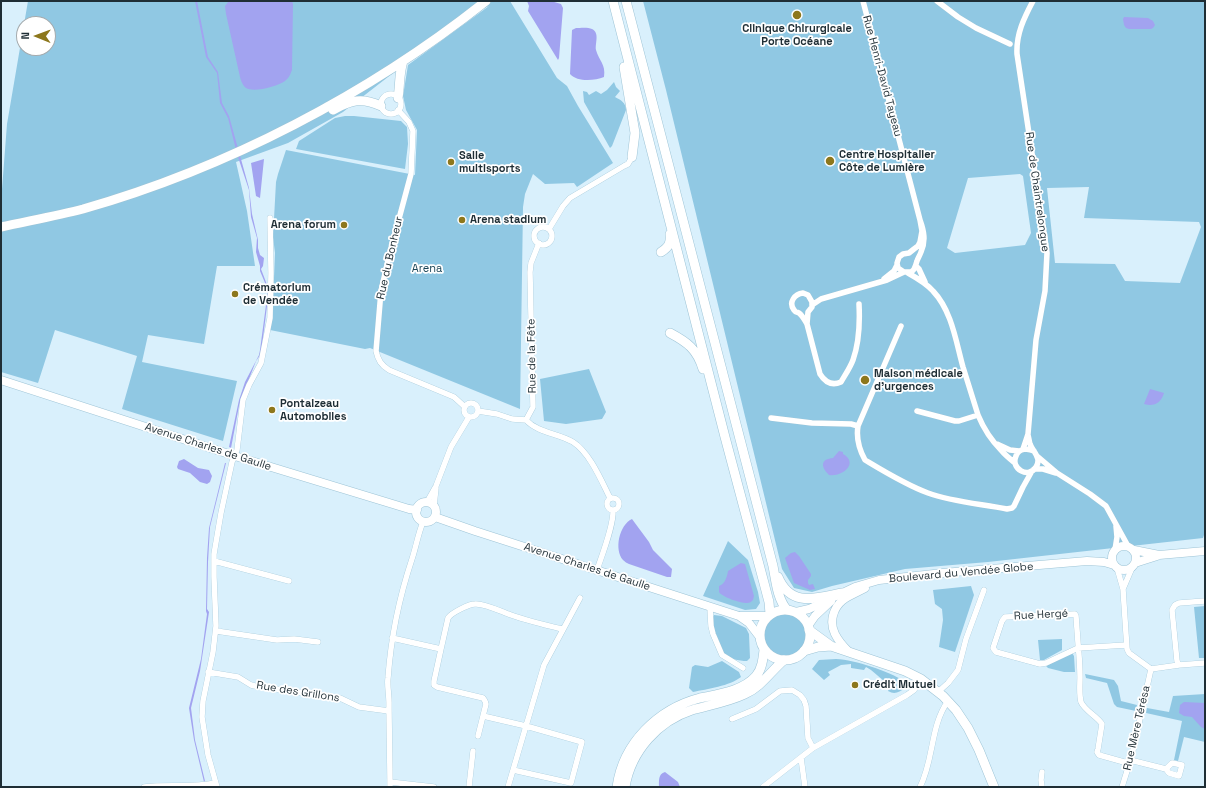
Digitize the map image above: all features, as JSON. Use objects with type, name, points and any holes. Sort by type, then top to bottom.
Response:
[{"type":"main road","points":[[1,227],[83,209],[163,183],[243,149],[296,123],[353,92],[443,34],[486,1]]},
{"type":"main road","points":[[626,1],[780,597],[783,604],[803,618],[809,628],[831,646]]},
{"type":"main road","points":[[613,4],[634,123],[635,140],[632,157]]},
{"type":"main road","points":[[613,4],[725,437],[763,577],[769,602],[769,615]]},
{"type":"main road","points":[[398,98],[403,61]]},
{"type":"main road","points":[[296,123],[318,117],[352,101],[369,101],[381,106]]},
{"type":"main road","points":[[661,252],[667,248],[671,239],[667,211]]},
{"type":"main road","points":[[670,333],[684,341],[696,353],[702,365],[714,408],[725,437]]},
{"type":"main road","name":"Avenue Charles de Gaulle","points":[[1,380],[234,456],[409,509],[417,510]]},
{"type":"main road","points":[[420,504],[430,504],[436,510],[435,517],[429,522],[423,522],[417,516],[417,510],[420,504]]},
{"type":"main road","name":"Avenue Charles de Gaulle","points":[[435,517],[739,616]]},
{"type":"main road","points":[[1159,555],[1121,546],[1114,551],[1112,561],[1116,566],[1124,570],[1159,555],[1205,551]]},
{"type":"main road","points":[[1131,548],[1136,556],[1134,565]]},
{"type":"main road","name":"Boulevard du Vendée Globe","points":[[1088,561],[1114,551]]},
{"type":"main road","name":"Boulevard du Vendée Globe","points":[[792,611],[809,609],[862,585],[880,580],[943,573],[1088,561],[1104,562],[1116,566]]},
{"type":"main road","points":[[773,566],[785,589],[800,598],[812,599],[840,594]]},
{"type":"main road","points":[[848,651],[837,638],[833,628],[832,622],[835,610],[845,599],[880,580]]},
{"type":"main road","name":"Boulevard du Vendée Globe","points":[[809,628],[815,616],[840,594]]},
{"type":"main road","points":[[792,611],[778,610],[769,615],[761,625],[759,636],[764,650],[773,657],[784,660],[795,658],[804,651],[818,647],[831,646],[898,668],[921,679],[948,700],[968,728],[994,787]]},
{"type":"main road","points":[[739,616],[769,615]]},
{"type":"main road","points":[[739,616],[749,623],[759,636]]},
{"type":"main road","points":[[804,651],[809,641],[809,628]]},
{"type":"main road","points":[[617,787],[620,771],[629,751],[650,725],[663,714],[678,706],[731,691],[748,683],[758,674],[764,650]]},
{"type":"main road","points":[[625,787],[628,774],[637,755],[648,738],[656,731],[682,714],[735,699],[751,691],[762,683],[784,660]]},
{"type":"street","name":"Rue Henri-David Tayeau","points":[[863,1],[920,220]]},
{"type":"street","points":[[937,1],[958,17],[976,28],[1010,44]]},
{"type":"street","name":"Rue de Chaintrelongue","points":[[1033,1],[1022,24],[1018,37],[1017,54],[1047,253],[1045,291],[1036,340],[1028,434],[1030,444],[1036,454]]},
{"type":"street","points":[[393,95],[398,98],[400,103],[398,110],[393,114],[384,111],[381,106],[382,100],[387,96],[393,95]]},
{"type":"street","name":"Rue du Bonheur","points":[[398,110],[409,122],[413,131],[411,174],[381,291],[376,351],[378,359],[382,365],[389,370],[454,397],[465,407]]},
{"type":"street","points":[[539,243],[545,244],[550,242],[552,237],[549,229],[563,206],[570,198],[628,164],[632,157]]},
{"type":"street","points":[[144,787],[192,787],[216,785],[208,755],[202,717],[203,701],[216,631],[214,561],[217,533],[234,456],[237,450],[243,400],[261,363],[270,318],[270,218]]},
{"type":"street","points":[[920,220],[922,231],[920,242],[918,246],[909,253],[900,256],[898,265],[900,270],[925,282],[934,291],[938,298],[948,316],[982,424],[1000,449],[1015,463],[1020,471],[1023,487]]},
{"type":"street","points":[[859,304],[860,318],[857,344],[853,360],[841,382],[831,384],[823,379],[820,374],[807,324],[808,312],[812,305],[821,299],[878,283],[913,270],[922,252],[924,243],[924,229],[920,220]]},
{"type":"street","name":"Rue de la Fête","points":[[526,420],[532,407],[530,272],[531,263],[539,243],[534,236],[538,229],[544,227],[549,229]]},
{"type":"street","points":[[909,253],[914,256],[916,264],[925,282]]},
{"type":"street","points":[[878,283],[890,274],[898,265]]},
{"type":"street","points":[[807,324],[792,307],[792,300],[797,295],[803,293],[810,297],[821,299]]},
{"type":"street","points":[[810,297],[812,305]]},
{"type":"street","points":[[799,314],[808,312]]},
{"type":"street","points":[[901,326],[858,426],[857,439],[861,453],[865,460],[914,487],[930,494],[1010,509],[1014,506],[1023,487],[1037,465],[1038,460],[1036,454]]},
{"type":"street","points":[[473,403],[477,406],[478,411],[476,416],[469,417],[464,412],[465,407],[473,403]]},
{"type":"street","points":[[478,411],[498,414],[512,419],[526,420],[535,428],[572,442],[587,456],[610,498]]},
{"type":"street","points":[[917,411],[954,421],[959,421],[978,415]]},
{"type":"street","points":[[430,504],[451,447],[469,417]]},
{"type":"street","points":[[771,418],[812,423],[851,424],[858,426]]},
{"type":"street","name":"Rue de Chaintrelongue","points":[[1021,450],[1028,434]]},
{"type":"street","points":[[995,443],[1006,448],[1021,450],[1027,449],[1036,454],[1056,473],[1100,501],[1106,506],[1131,548]]},
{"type":"street","points":[[1015,463],[1015,456],[1021,450]]},
{"type":"street","points":[[1020,471],[1024,472],[1043,469],[1056,473]]},
{"type":"street","points":[[610,498],[616,498],[619,503],[618,508],[613,510]]},
{"type":"street","points":[[610,498],[606,505],[609,509],[613,510]]},
{"type":"street","points":[[597,570],[613,518],[613,510]]},
{"type":"street","points":[[1114,551],[1117,537],[1115,521]]},
{"type":"street","points":[[423,522],[408,570],[394,623],[392,638],[388,680],[390,785],[434,787]]},
{"type":"street","points":[[214,561],[289,581]]},
{"type":"street","points":[[1123,589],[1134,565]]},
{"type":"street","points":[[1116,566],[1123,589],[1126,645],[1129,653],[1151,669],[1179,664],[1205,663]]},
{"type":"street","points":[[938,692],[948,683],[958,670],[966,639],[984,590]]},
{"type":"street","points":[[508,787],[544,665],[580,598]]},
{"type":"street","points":[[1179,664],[1177,661],[1172,610],[1174,605],[1179,603],[1205,601]]},
{"type":"street","points":[[478,736],[486,704],[483,698],[434,685],[450,614],[476,604],[562,629]]},
{"type":"street","points":[[710,607],[713,634],[722,655],[743,668]]},
{"type":"street","name":"Rue Hergé","points":[[1071,613],[1075,614],[1076,616],[1078,648],[1046,663],[1040,664],[996,652],[994,648],[1002,621],[1005,617],[1071,613]]},
{"type":"street","points":[[216,631],[277,640],[294,639],[318,642]]},
{"type":"street","points":[[392,638],[441,649]]},
{"type":"street","points":[[1126,645],[1078,648],[1081,702],[1102,724],[1097,752],[1099,756],[1102,757],[1124,762],[1134,761],[1166,768]]},
{"type":"street","name":"Rue Mère Térésa","points":[[1122,787],[1130,762],[1151,669]]},
{"type":"street","name":"Rue des Grillons","points":[[208,672],[238,677],[255,686],[340,698],[359,707],[388,711]]},
{"type":"street","points":[[763,787],[813,748],[907,695],[914,690],[921,679]]},
{"type":"street","points":[[732,719],[756,709],[780,691],[792,690],[800,695],[806,706],[808,738],[813,748]]},
{"type":"street","points":[[920,787],[927,768],[939,717],[948,700]]},
{"type":"street","points":[[483,716],[526,726],[582,742],[571,783],[514,770]]},
{"type":"street","points":[[469,787],[473,751]]},
{"type":"street","points":[[801,758],[805,787]]},
{"type":"street","points":[[1042,772],[1042,787]]},
{"type":"green space","name":"Arena","points":[[28,1],[510,1],[557,78],[567,86],[613,163],[577,187],[574,183],[545,184],[533,174],[525,194],[523,207],[520,409],[370,348],[365,349],[270,330],[275,253],[273,237],[276,182],[286,150],[415,175],[417,130],[406,110],[403,96],[408,65],[489,6],[465,17],[343,112],[288,143],[236,162],[247,211],[255,266],[217,266],[204,344],[148,335],[142,362],[237,381],[223,441],[122,409],[137,356],[55,330],[38,383],[1,372],[1,202],[7,124],[19,56],[56,56],[56,16],[25,16]]},
{"type":"green space","points":[[643,1],[1205,1],[1205,532],[1203,538],[988,562],[905,569],[812,592],[794,588],[782,569]],"holes":[[[1020,174],[1023,176],[1031,233],[1025,245],[955,253],[947,248],[968,178]],[[1089,187],[1084,218],[1199,222],[1201,227],[1180,283],[1125,281],[1115,264],[1055,263],[1047,188]]]},
{"type":"green space","points":[[614,82],[620,91],[615,97],[623,102],[626,110],[610,148],[584,102],[583,91],[587,92],[589,95],[596,91],[601,94]]},
{"type":"green space","points":[[345,116],[401,121],[407,127],[408,144],[405,169],[296,149],[299,141],[335,118]]},
{"type":"green space","points":[[589,369],[606,412],[602,419],[566,424],[544,421],[540,379]]},
{"type":"green space","points":[[728,541],[748,560],[760,603],[756,609],[745,610],[703,596]]},
{"type":"green space","points":[[971,586],[974,595],[955,652],[939,647],[943,620],[942,609],[935,604],[933,590]]},
{"type":"green space","points":[[1205,606],[1205,658],[1199,658],[1194,607]]},
{"type":"green space","points":[[781,614],[789,614],[797,617],[803,623],[806,635],[803,647],[797,653],[789,656],[781,656],[773,653],[767,647],[764,639],[764,631],[767,623],[773,617]]},
{"type":"green space","points":[[714,615],[722,616],[746,628],[749,634],[750,658],[747,661],[734,659],[723,652],[719,645],[715,631],[712,618]]},
{"type":"green space","points":[[1062,639],[1062,650],[1044,660],[1040,660],[1038,640]]},
{"type":"green space","points":[[1072,653],[1074,656],[1075,672],[1064,672],[1048,668],[1046,666]]},
{"type":"green space","points":[[836,659],[862,664],[889,673],[904,681],[906,684],[905,688],[895,693],[888,691],[891,685],[866,667],[864,670],[851,668],[851,664],[841,665],[828,672],[830,675],[824,680],[812,669],[819,660]]},
{"type":"green space","points":[[722,661],[739,672],[741,677],[725,685],[693,692],[689,688],[692,667],[695,665],[708,667]]},
{"type":"green space","points":[[1085,674],[1114,680],[1118,686],[1121,701],[1137,705],[1136,711],[1117,707],[1114,704],[1107,683],[1086,678]]},
{"type":"green space","points":[[1205,694],[1205,742],[1184,737],[1178,761],[1174,760],[1182,721],[1146,713],[1147,708],[1169,712],[1173,696]]},
{"type":"water","points":[[195,1],[197,1],[208,57],[218,72],[222,103],[229,116],[249,188],[252,214],[258,240],[258,248],[260,255],[264,258],[261,269],[269,290],[261,354],[256,361],[239,406],[231,448],[229,447],[239,400],[245,382],[259,355],[268,290],[260,271],[256,252],[257,238],[251,217],[249,190],[237,154],[228,118],[220,103],[217,73],[206,57]]},
{"type":"water","points":[[229,1],[292,1],[292,70],[285,81],[272,87],[254,90],[244,86],[240,77],[226,14],[225,6]]},
{"type":"water","points":[[527,1],[551,1],[561,4],[563,8],[558,60],[528,11],[529,6]]},
{"type":"water","points":[[1124,17],[1148,18],[1153,21],[1155,25],[1151,29],[1129,29],[1124,25]]},
{"type":"water","points":[[576,28],[590,28],[596,33],[596,50],[604,69],[604,77],[581,80],[570,74],[572,30]]},
{"type":"water","points":[[264,159],[260,198],[256,196],[251,163]]},
{"type":"water","points":[[1150,389],[1164,393],[1159,402],[1151,405],[1144,404]]},
{"type":"water","points":[[839,451],[843,452],[843,454],[848,458],[850,461],[849,465],[844,472],[829,475],[824,469],[824,461],[833,458]]},
{"type":"water","points":[[184,459],[198,468],[209,470],[212,476],[210,482],[207,484],[200,482],[190,473],[178,469],[177,467],[179,461]]},
{"type":"water","points":[[225,463],[210,527],[207,609],[209,612],[200,671],[191,708],[195,740],[204,782],[194,740],[189,708],[201,659],[207,614],[206,611],[207,558],[209,528]]},
{"type":"water","points":[[632,519],[653,550],[672,569],[671,577],[629,564],[620,556],[618,544],[619,538],[624,527]]},
{"type":"water","points":[[795,552],[811,574],[808,583],[809,585],[813,584],[815,589],[810,590],[794,583],[785,558],[791,553]]},
{"type":"water","points":[[741,563],[745,564],[754,596],[753,600],[749,603],[740,602],[724,596],[719,592],[719,586],[724,582],[728,571]]},
{"type":"water","points":[[1184,702],[1205,703],[1205,729],[1201,727],[1192,717],[1184,716],[1179,713],[1180,705]]},
{"type":"water","points":[[665,772],[678,782],[680,787],[659,787],[660,776]]},
{"type":"place","name":"Clinique Chirurgicale Porte Océane","points":[[797,15]]},
{"type":"place","name":"Centre Hospitalier Côte de Lumière","points":[[830,161]]},
{"type":"place","name":"Salle multisports","points":[[451,162]]},
{"type":"place","name":"Arena stadium","points":[[462,220]]},
{"type":"place","name":"Arena forum","points":[[344,225]]},
{"type":"place","name":"Crématorium de Vendée","points":[[235,294]]},
{"type":"place","name":"Maison médicale d'urgences","points":[[865,380]]},
{"type":"place","name":"Pontaizeau Automobiles","points":[[272,410]]},
{"type":"place","name":"Crédit Mutuel","points":[[855,685]]}]
